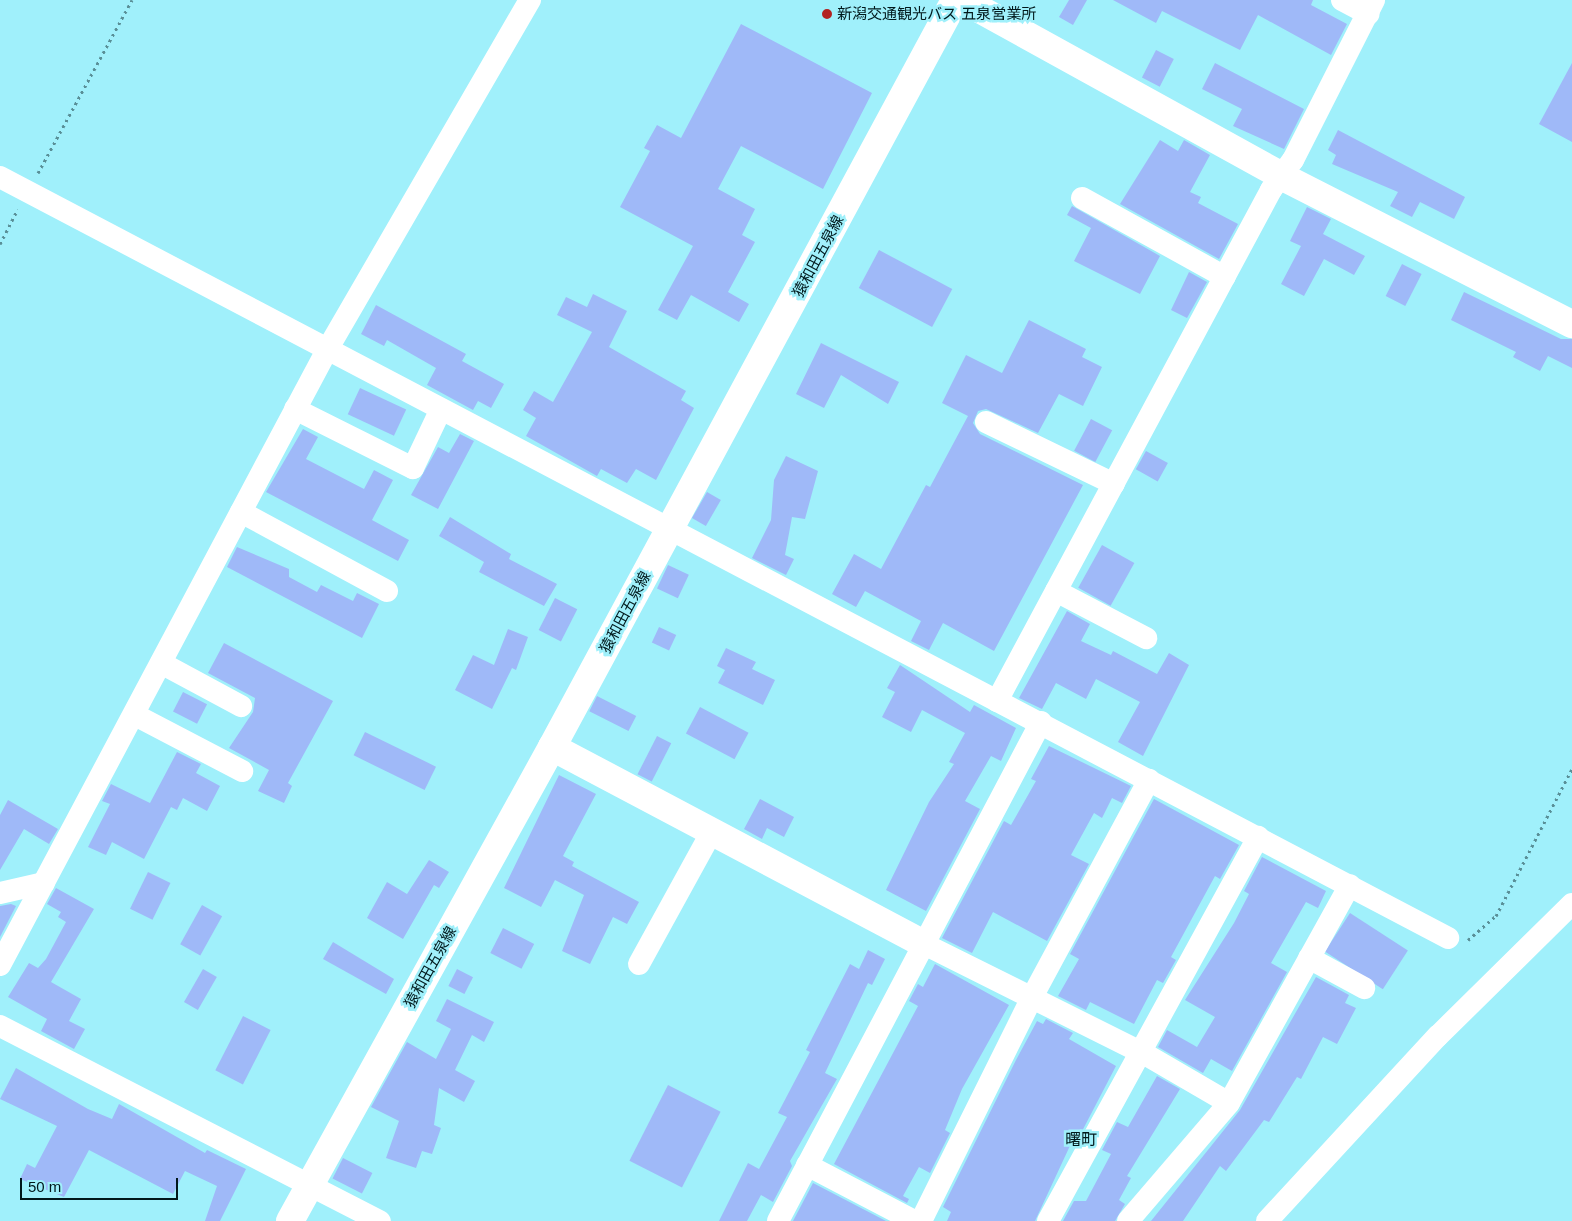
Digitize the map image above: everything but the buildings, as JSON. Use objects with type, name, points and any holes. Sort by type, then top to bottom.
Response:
[{"type":"main road","name":"猿和田五泉線","points":[[290,1221],[552,746],[955,0]]},
{"type":"main road","points":[[963,0],[1283,177],[1572,324]]},
{"type":"main road","points":[[552,746],[924,944]]},
{"type":"street","points":[[0,965],[135,715],[295,408],[530,0]]},
{"type":"street","points":[[997,701],[1271,190],[1283,177],[1371,7],[1342,0]]},
{"type":"street","points":[[0,177],[29,190],[327,350],[997,701],[1041,722],[1448,938]]},
{"type":"street","points":[[1082,198],[1225,277]]},
{"type":"street","points":[[295,408],[413,468],[441,409]]},
{"type":"street","points":[[986,422],[1114,484]]},
{"type":"street","points":[[240,512],[386,591]]},
{"type":"street","points":[[1056,591],[1146,638]]},
{"type":"street","points":[[161,663],[241,706]]},
{"type":"street","points":[[135,715],[242,771]]},
{"type":"street","points":[[778,1221],[1041,722]]},
{"type":"street","points":[[921,1221],[1031,999],[1149,780]]},
{"type":"street","points":[[640,964],[712,830]]},
{"type":"street","points":[[1048,1221],[1143,1053],[1258,837]]},
{"type":"street","points":[[0,893],[44,883]]},
{"type":"street","points":[[1128,1221],[1228,1103],[1350,885]]},
{"type":"street","points":[[1267,1221],[1438,1036],[1572,904]]},
{"type":"street","points":[[924,944],[1031,999],[1143,1053],[1228,1103]]},
{"type":"street","points":[[1309,958],[1364,988]]},
{"type":"street","points":[[0,1026],[311,1182],[380,1221]]},
{"type":"street","points":[[807,1165],[914,1221]]},
{"type":"path","points":[[0,244],[132,0]]},
{"type":"path","points":[[1448,938],[1465,941],[1496,916],[1572,770]]},
{"type":"place","name":"新潟交通観光バス 五泉営業所","points":[[827,14]]},
{"type":"district","name":"曙町","points":[[1081,1140]]}]
